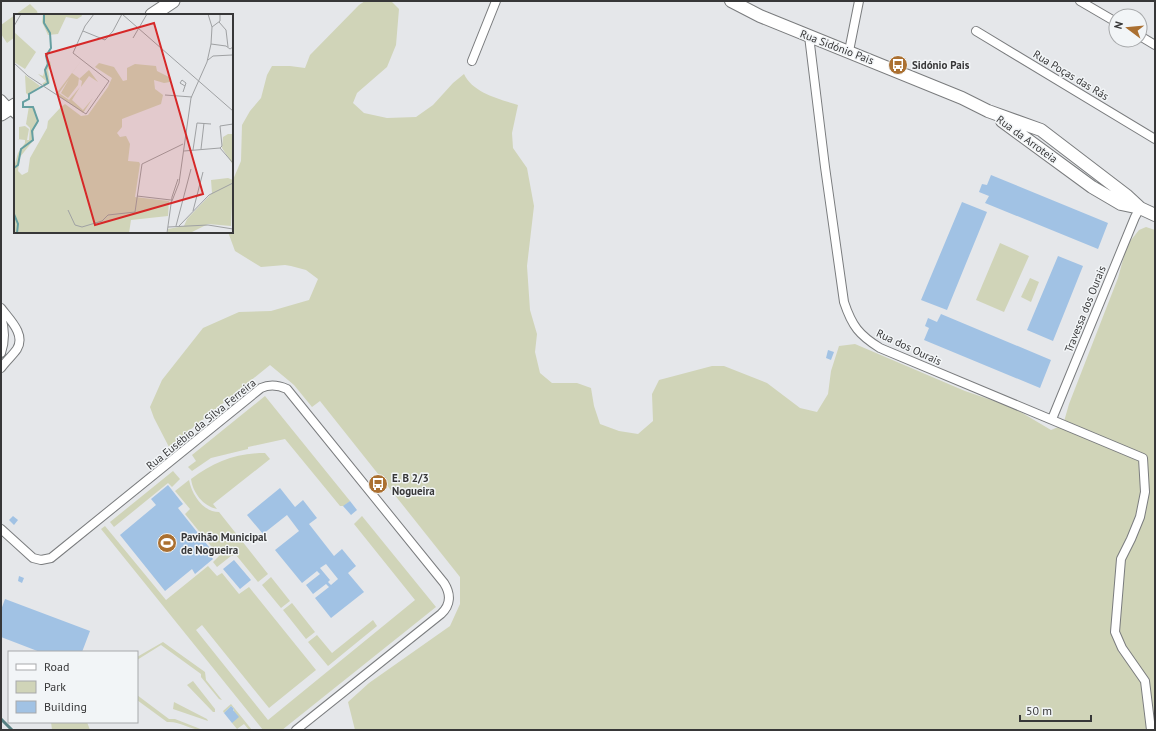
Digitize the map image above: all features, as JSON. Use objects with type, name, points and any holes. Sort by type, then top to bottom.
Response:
[{"type":"main road","points":[[154,14],[173,1]]},
{"type":"main road","name":"Rua Sidónio Pais","points":[[731,1],[760,16],[962,98],[988,111]]},
{"type":"main road","name":"Rua da Arroteia","points":[[988,111],[1092,187],[1121,204],[1140,208],[1155,215]]},
{"type":"street","points":[[472,61],[496,1]]},
{"type":"street","points":[[849,51],[858,1]]},
{"type":"street","points":[[1080,1],[1108,17]]},
{"type":"street","name":"Rua Poças das Rás","points":[[976,31],[1155,139]]},
{"type":"street","name":"Rua dos Ourais","points":[[809,36],[825,167],[844,302],[849,318],[859,332],[870,342],[880,348],[1143,458],[1145,492],[1140,517],[1121,559],[1115,632],[1122,648],[1146,681],[1151,730]]},
{"type":"street","name":"Travessa dos Ourais","points":[[1052,419],[1140,208]]},
{"type":"street","points":[[1,308],[18,329],[19,338],[18,348],[1,368]]},
{"type":"street","points":[[1,317],[4,325],[4,344],[1,353]]},
{"type":"street","name":"Rua Eusébio da Silva Ferreira","points":[[4,532],[33,558],[41,560],[51,558],[259,390],[273,385],[287,389],[444,583],[449,594],[447,606],[441,614],[296,730]]},
{"type":"green space","points":[[365,1],[391,1],[399,9],[396,45],[387,67],[357,93],[353,103],[364,113],[387,118],[416,117],[433,105],[453,83],[464,74],[468,81],[480,91],[495,98],[518,105],[512,133],[513,148],[527,168],[534,206],[527,266],[530,310],[537,334],[535,352],[540,373],[552,383],[577,383],[591,388],[594,406],[600,424],[619,431],[638,434],[653,421],[652,394],[659,380],[712,366],[724,366],[767,383],[800,408],[817,412],[828,394],[831,371],[839,346],[855,344],[965,391],[1012,407],[1051,430],[1063,425],[1069,404],[1118,278],[1127,245],[1139,230],[1146,227],[1155,230],[1155,730],[355,730],[348,702],[369,683],[450,626],[460,604],[460,577],[320,401],[312,407],[294,385],[270,365],[169,447],[150,407],[162,380],[203,328],[239,312],[271,311],[309,300],[318,279],[306,270],[285,265],[261,267],[235,251],[228,233],[233,233],[233,180],[241,161],[242,125],[250,111],[261,98],[267,75],[272,66],[305,68],[310,55],[359,5]]},
{"type":"green space","points":[[30,4],[37,11],[38,14],[16,14]]},
{"type":"green space","points":[[14,16],[14,38],[7,43],[1,34],[1,25]]},
{"type":"green space","points":[[1000,243],[1029,256],[1004,312],[976,300]]},
{"type":"green space","points":[[1030,278],[1039,282],[1031,302],[1021,297]]},
{"type":"green space","points":[[265,396],[350,501],[344,506],[340,506],[285,439],[248,447],[248,449],[211,458],[192,471],[188,467],[196,461],[192,455]]},
{"type":"green space","points":[[254,453],[265,453],[270,459],[213,504],[217,509],[207,505],[196,494],[191,479],[208,468],[217,463],[235,457]]},
{"type":"green space","points":[[173,471],[180,479],[172,487],[168,483],[114,527],[110,522]]},
{"type":"green space","points":[[189,480],[190,486],[199,502],[208,509],[219,512],[268,574],[258,582],[236,555],[231,556],[217,567],[213,562],[219,556],[185,514],[190,509],[175,491]]},
{"type":"green space","points":[[362,516],[436,607],[282,730],[263,730],[101,529],[105,526],[166,600],[208,566],[217,576],[222,573],[239,594],[249,587],[316,670],[269,708],[202,625],[196,630],[268,720],[415,600],[354,524]]},
{"type":"green space","points":[[271,577],[290,601],[281,608],[262,585]]},
{"type":"green space","points":[[292,603],[315,632],[306,639],[283,610]]},
{"type":"green space","points":[[373,620],[377,626],[328,666],[308,642],[317,635],[332,653]]},
{"type":"green space","points":[[163,642],[205,672],[206,680],[222,700],[219,699],[201,677],[201,674],[161,645],[138,659],[138,656]]},
{"type":"green space","points":[[193,681],[215,709],[215,712],[213,712],[187,685]]},
{"type":"green space","points":[[138,696],[169,719],[175,719],[203,730],[167,722],[138,701]]},
{"type":"green space","points":[[174,702],[207,719],[208,721],[173,709]]},
{"type":"green space","points":[[231,704],[252,730],[249,730],[244,724],[237,729],[232,723],[234,709],[231,706],[224,713],[223,711]]},
{"type":"green space","points":[[51,723],[87,723],[90,730],[52,730]]},
{"type":"building","points":[[991,175],[1108,223],[1098,249],[985,203],[989,196],[979,192],[982,184],[987,185]]},
{"type":"building","points":[[962,202],[987,212],[947,310],[921,300]]},
{"type":"building","points":[[1058,256],[1083,266],[1053,341],[1027,330]]},
{"type":"building","points":[[941,314],[1051,360],[1040,388],[924,340],[929,328],[925,326],[928,318],[937,322]]},
{"type":"building","points":[[828,350],[834,352],[831,360],[826,358]]},
{"type":"building","name":"Pavihão Municipal de Nogueira","points":[[168,485],[183,504],[178,508],[213,552],[210,555],[213,559],[195,574],[192,569],[165,591],[120,535],[156,505],[151,499]]},
{"type":"building","points":[[280,488],[295,507],[303,500],[317,518],[309,524],[334,556],[342,549],[356,566],[348,573],[364,592],[331,618],[315,598],[329,587],[326,584],[313,594],[306,585],[320,574],[317,571],[302,583],[275,550],[299,531],[287,515],[263,534],[247,515]],"holes":[[[326,564],[338,579],[331,585],[328,582],[330,580],[320,568]]]},
{"type":"building","points":[[350,501],[357,510],[351,515],[343,506]]},
{"type":"building","points":[[13,516],[18,520],[14,525],[9,520]]},
{"type":"building","points":[[234,560],[251,580],[240,589],[223,569]]},
{"type":"building","points":[[19,576],[24,578],[22,583],[18,581]]},
{"type":"building","points":[[5,599],[90,631],[82,651],[37,651],[1,637],[1,610]]},
{"type":"building","points":[[231,706],[239,717],[232,723],[224,713]]},
{"type":"waterway","points":[[1,719],[12,730]]},
{"type":"place","name":"Sidónio Pais","points":[[898,65]]},
{"type":"place","name":"E. B 2/3 Nogueira","points":[[378,484]]},
{"type":"place","name":"Pavihão Municipal de Nogueira","points":[[167,543]]}]
